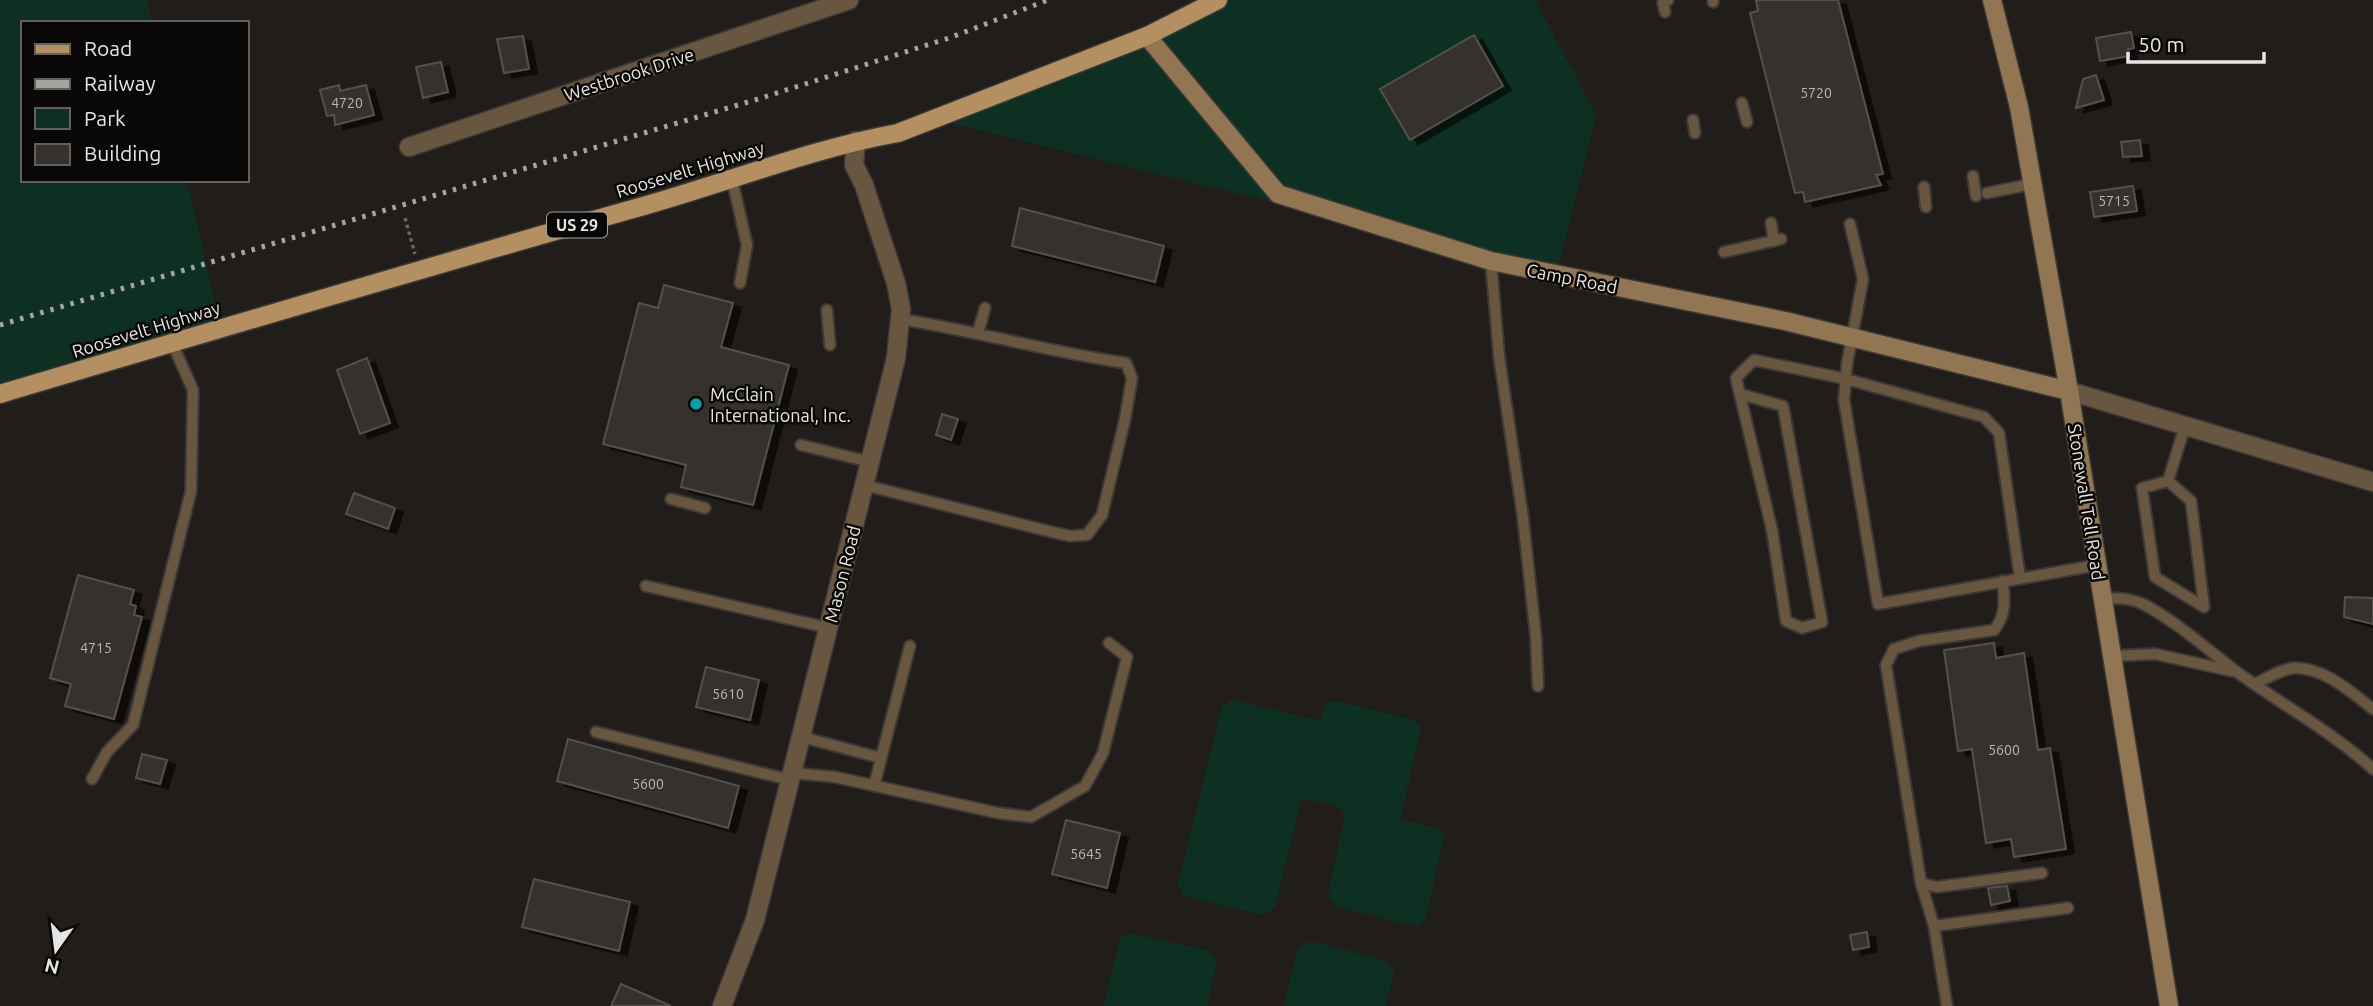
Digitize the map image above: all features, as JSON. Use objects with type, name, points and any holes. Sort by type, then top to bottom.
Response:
[{"type":"main road","name":"Roosevelt Highway","points":[[0,394],[419,270],[664,201],[856,141],[898,133],[926,124],[1147,36],[1218,0]]},
{"type":"street","name":"Westbrook Drive","points":[[409,147],[849,0]]},
{"type":"street","name":"Stonewall Tell Road","points":[[1992,0],[2019,107],[2069,391],[2169,1006]]},
{"type":"street","name":"Camp Road","points":[[1147,36],[1278,194],[1491,261],[1785,321],[2069,391]]},
{"type":"street","name":"Mason Road","points":[[722,1006],[755,920],[896,358],[901,309],[896,283],[864,185],[854,165],[856,141]]},
{"type":"street","points":[[2069,391],[2373,482]]},
{"type":"lane","points":[[1665,12],[1663,3],[1668,0]]},
{"type":"lane","points":[[1742,103],[1747,122]]},
{"type":"lane","points":[[1693,120],[1695,133]]},
{"type":"lane","points":[[1973,176],[1981,195],[2032,184]]},
{"type":"lane","points":[[732,179],[747,245],[740,283]]},
{"type":"lane","points":[[1924,187],[1926,207]]},
{"type":"lane","points":[[1724,252],[1778,240],[1771,223]]},
{"type":"lane","points":[[1850,224],[1864,279],[1852,337],[1844,400],[1878,604],[2097,565]]},
{"type":"lane","points":[[1491,261],[1499,356],[1523,518],[1538,686]]},
{"type":"lane","points":[[978,333],[985,308]]},
{"type":"lane","points":[[827,310],[830,345]]},
{"type":"lane","points":[[864,485],[1052,532],[1070,536],[1087,535],[1102,515],[1125,419],[1132,378],[1126,363],[1074,355],[900,318]]},
{"type":"lane","points":[[92,779],[107,752],[133,724],[191,491],[192,390],[172,343]]},
{"type":"lane","points":[[1740,394],[1783,406],[1822,622],[1802,628],[1786,621],[1772,530],[1736,378],[1754,360],[1846,379],[1984,417],[1999,432],[2020,578]]},
{"type":"lane","points":[[2168,481],[2185,426]]},
{"type":"lane","points":[[801,445],[870,462]]},
{"type":"lane","points":[[2168,481],[2191,501],[2204,607],[2155,578],[2142,488],[2168,481]]},
{"type":"lane","points":[[670,499],[705,508]]},
{"type":"lane","points":[[1947,1006],[1934,926],[1921,883],[1886,665],[1894,649],[1919,641],[1994,630],[2003,619],[2003,580]]},
{"type":"lane","points":[[646,586],[829,628]]},
{"type":"lane","points":[[2103,598],[2127,598],[2144,605],[2197,639],[2238,673],[2350,748],[2373,769]]},
{"type":"lane","points":[[596,732],[791,777],[835,777],[998,813],[1031,817],[1085,786],[1103,753],[1127,657],[1109,643]]},
{"type":"lane","points":[[874,786],[910,646]]},
{"type":"lane","points":[[2112,656],[2155,654],[2238,673]]},
{"type":"lane","points":[[2255,684],[2295,668],[2316,672],[2346,687],[2373,709]]},
{"type":"lane","points":[[802,737],[881,758]]},
{"type":"lane","points":[[1921,883],[1937,887],[2042,873]]},
{"type":"lane","points":[[1934,926],[2068,908]]},
{"type":"path","points":[[405,218],[419,270]]},
{"type":"green space","points":[[0,0],[147,0],[152,21],[21,21],[21,182],[187,182],[220,325],[0,389]]},
{"type":"green space","points":[[1205,0],[1535,0],[1596,114],[1557,272],[918,115],[1166,23]]},
{"type":"green space","points":[[1232,700],[1320,721],[1325,704],[1335,701],[1415,720],[1421,729],[1400,819],[1439,829],[1444,838],[1425,920],[1414,926],[1334,906],[1328,895],[1345,815],[1340,807],[1302,798],[1275,908],[1262,915],[1184,896],[1178,885],[1222,706]]},
{"type":"green space","points":[[1129,933],[1210,951],[1217,962],[1207,1006],[1104,1006],[1120,938]]},
{"type":"green space","points":[[1310,941],[1387,961],[1394,971],[1385,1006],[1284,1006],[1298,948]]},
{"type":"building","points":[[1756,0],[1838,0],[1883,174],[1876,175],[1881,185],[1805,202],[1803,192],[1795,193],[1750,13],[1758,11]]},
{"type":"building","points":[[2131,32],[2134,48],[2128,49],[2129,56],[2100,61],[2096,38]]},
{"type":"building","points":[[1474,35],[1503,86],[1410,140],[1380,89]]},
{"type":"building","points":[[523,36],[529,69],[504,73],[497,39]]},
{"type":"building","points":[[441,62],[448,92],[423,98],[416,67]]},
{"type":"building","points":[[2096,75],[2104,100],[2076,108],[2083,79]]},
{"type":"building","points":[[339,85],[340,91],[366,85],[374,115],[335,125],[334,115],[327,116],[320,90]]},
{"type":"building","points":[[2140,140],[2142,156],[2123,157],[2121,142]]},
{"type":"building","points":[[2133,186],[2137,211],[2094,217],[2090,192]]},
{"type":"building","points":[[1020,208],[1164,246],[1155,282],[1012,246]]},
{"type":"building","name":"McClain International, Inc.","points":[[664,285],[733,303],[721,347],[789,365],[753,505],[681,487],[686,465],[603,444],[639,303],[658,308]]},
{"type":"building","points":[[367,358],[390,423],[360,434],[337,370]]},
{"type":"building","points":[[942,414],[958,419],[951,440],[936,435]]},
{"type":"building","points":[[354,493],[395,508],[388,529],[346,514]]},
{"type":"building","points":[[78,575],[134,590],[130,604],[136,606],[134,615],[142,617],[114,719],[65,706],[71,684],[50,678]]},
{"type":"building","points":[[2345,597],[2373,598],[2373,624],[2344,617]]},
{"type":"building","points":[[1994,643],[1996,658],[2024,653],[2038,750],[2050,748],[2066,849],[2014,857],[2011,839],[1986,843],[1972,749],[1958,751],[1944,650]]},
{"type":"building","points":[[706,667],[759,680],[750,720],[696,707]]},
{"type":"building","points":[[568,739],[739,786],[728,828],[557,781]]},
{"type":"building","points":[[142,754],[167,760],[160,784],[136,778]]},
{"type":"building","points":[[1066,820],[1120,833],[1107,888],[1052,874]]},
{"type":"building","points":[[534,879],[630,902],[619,951],[522,927]]},
{"type":"building","points":[[2007,886],[2010,901],[1991,905],[1988,888]]},
{"type":"building","points":[[1867,932],[1869,947],[1853,950],[1850,935]]},
{"type":"building","points":[[621,984],[671,1006],[611,1006]]},
{"type":"railway","points":[[0,325],[758,99],[949,38],[1048,0]]},
{"type":"place","name":"McClain International, Inc.","points":[[696,404]]}]
